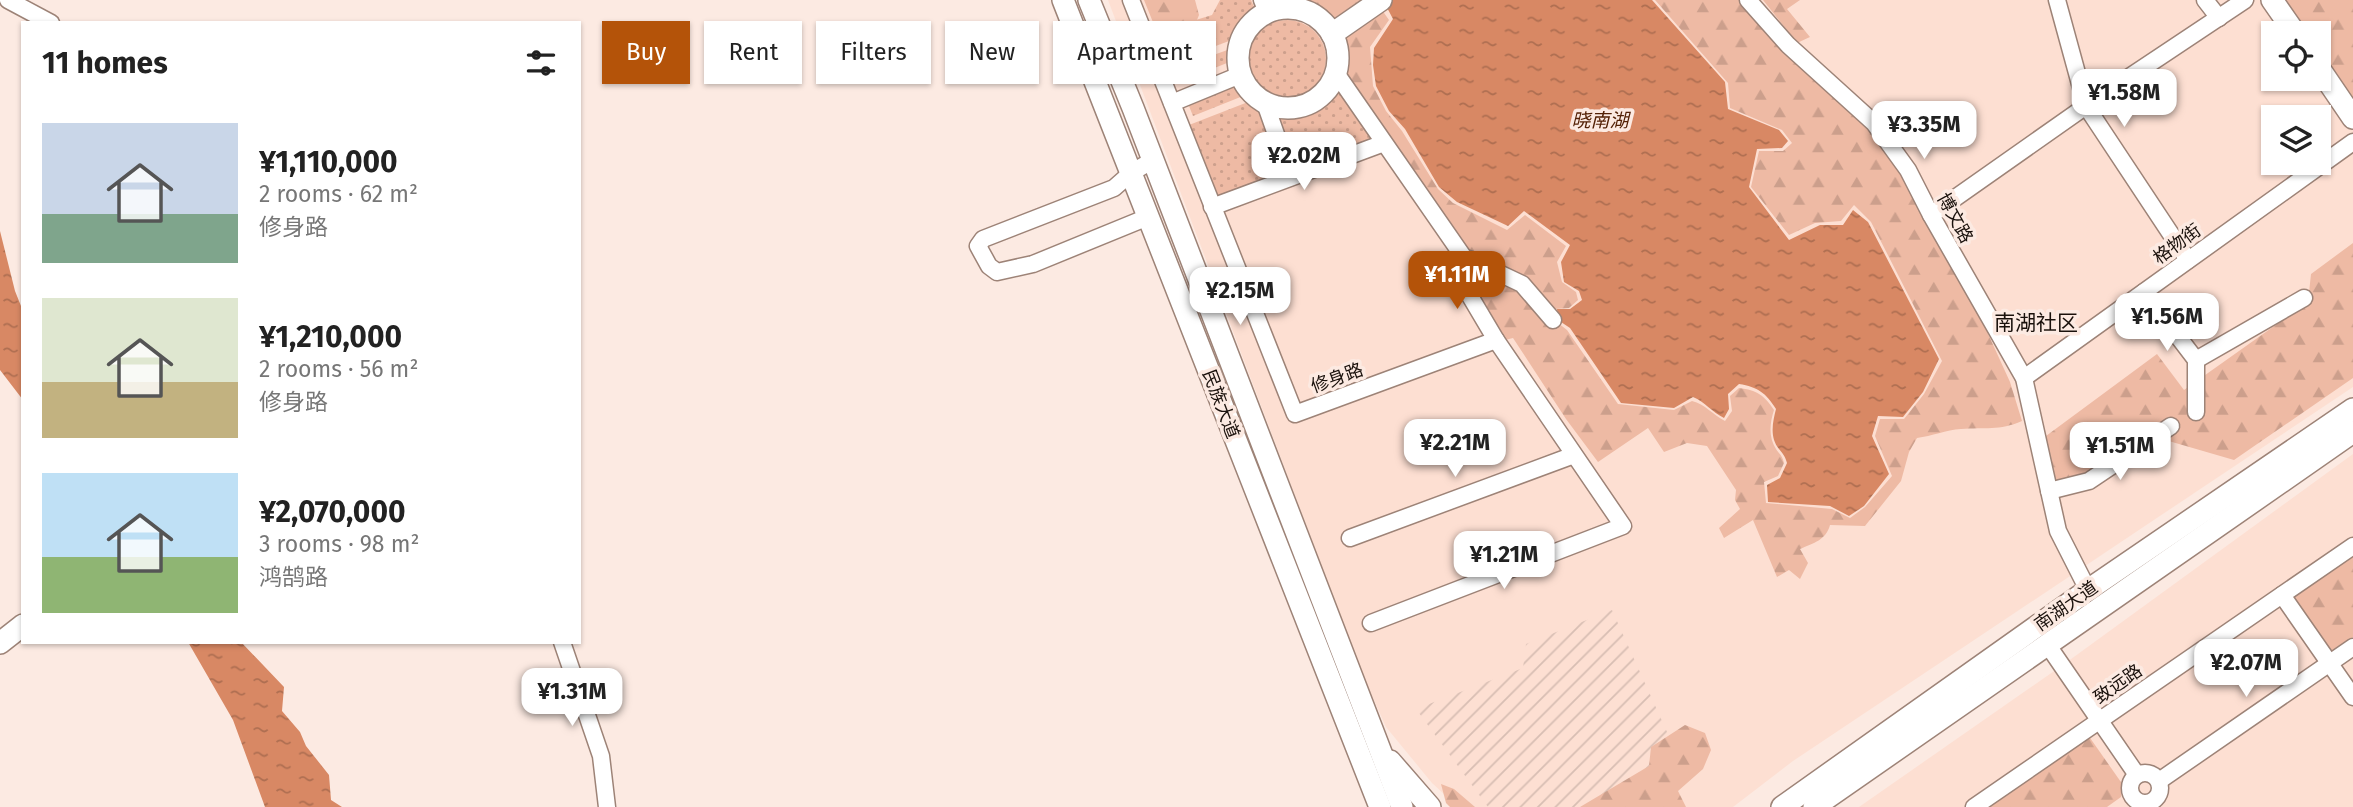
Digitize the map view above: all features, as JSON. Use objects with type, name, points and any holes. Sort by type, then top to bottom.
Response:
[{"type":"main road","name":"民族大道","points":[[1063,0],[1380,807]]},
{"type":"main road","name":"民族大道","points":[[1089,0],[1402,807]]},
{"type":"main road","points":[[2272,0],[2287,21]]},
{"type":"main road","points":[[1332,34],[1374,5]]},
{"type":"main road","points":[[1264,6],[1304,10],[1319,18],[1332,34],[1337,48],[1336,73],[1324,93],[1304,106],[1281,108],[1265,103],[1251,92],[1240,75],[1238,53],[1244,32],[1264,6]]},
{"type":"main road","points":[[2331,86],[2353,118]]},
{"type":"main road","name":"南湖大道","points":[[1782,807],[2088,590],[2353,409]]},
{"type":"main road","name":"南湖大道","points":[[1814,807],[2353,432]]},
{"type":"main road","points":[[0,643],[21,627]]},
{"type":"main road","points":[[1381,750],[1430,807]]},
{"type":"street","points":[[8,0],[47,21]]},
{"type":"street","name":"修身路","points":[[1131,0],[1295,414],[1496,340]]},
{"type":"street","name":"博文路","points":[[1748,0],[1788,45],[1874,123],[1908,170],[2024,378],[2058,531],[2088,590]]},
{"type":"street","points":[[2057,0],[2087,106],[2188,260]]},
{"type":"street","points":[[2205,0],[2218,18]]},
{"type":"street","points":[[1931,215],[2245,0]]},
{"type":"street","points":[[1336,73],[1467,262],[1464,286],[1496,340],[1623,526],[1371,623]]},
{"type":"street","points":[[1172,103],[1240,75]]},
{"type":"street","points":[[1265,103],[1291,177]]},
{"type":"street","name":"格物街","points":[[2024,378],[2353,142]]},
{"type":"street","points":[[1212,207],[1384,143]]},
{"type":"street","points":[[1148,217],[1033,264],[997,272],[989,266],[978,246],[983,239],[1114,188],[1131,173],[1153,160]]},
{"type":"street","points":[[1469,259],[1522,284],[1553,320]]},
{"type":"street","points":[[2144,292],[2196,360],[2196,412]]},
{"type":"street","points":[[2196,360],[2304,298]]},
{"type":"street","points":[[2049,491],[2089,481],[2171,426]]},
{"type":"street","points":[[1349,538],[1574,455]]},
{"type":"street","name":"致远路","points":[[1974,807],[2353,546]]},
{"type":"street","points":[[2282,595],[2353,697]]},
{"type":"street","points":[[563,644],[601,757],[607,807]]},
{"type":"street","points":[[2047,644],[2137,775]]},
{"type":"street","points":[[2159,781],[2353,647]]},
{"type":"street","points":[[2151,774],[2159,781],[2160,791],[2154,800],[2129,803],[2132,795],[2130,784],[2137,775],[2151,774]]},
{"type":"shaded area","points":[[1108,0],[2353,0],[2353,387],[1793,761],[1733,807],[1458,807],[1432,783],[1386,727],[1363,676],[1140,84],[1216,84],[1216,21],[1116,21]]},
{"type":"shaded area","points":[[2353,454],[2353,807],[1859,807],[2067,662]]},
{"type":"shaded area","points":[[1612,610],[1672,743],[1661,764],[1586,807],[1488,807],[1416,709],[1523,668],[1526,644]]},
{"type":"green space","points":[[1144,0],[1195,0],[1199,15],[1197,20],[1152,21]]},
{"type":"green space","points":[[1220,0],[1251,0],[1255,9],[1240,22],[1229,41],[1216,46],[1216,21],[1192,21],[1212,15]]},
{"type":"green space","points":[[1303,0],[1362,0],[1332,20],[1320,7]]},
{"type":"green space","points":[[1655,0],[1742,0],[1872,129],[1904,174],[1969,292],[2010,382],[2022,421],[1999,427],[1955,430],[1917,438],[1909,452],[1901,481],[1865,526],[1830,525],[1822,538],[1800,549],[1808,563],[1800,579],[1789,570],[1777,577],[1753,520],[1724,538],[1719,528],[1740,509],[1735,500],[1736,490],[1707,446],[1687,443],[1664,452],[1648,428],[1598,462],[1513,338],[1501,341],[1469,288],[1469,259],[1343,76],[1347,53],[1342,38],[1382,10],[1389,20],[1370,47],[1373,86],[1386,111],[1402,131],[1438,189],[1453,203],[1507,230],[1525,215],[1566,246],[1557,262],[1562,282],[1576,292],[1578,300],[1569,308],[1555,309],[1558,323],[1567,330],[1618,404],[1674,410],[1692,401],[1725,421],[1732,411],[1730,396],[1739,388],[1751,390],[1763,397],[1774,410],[1771,435],[1784,463],[1778,476],[1764,482],[1766,503],[1832,509],[1850,518],[1865,507],[1892,476],[1875,436],[1880,419],[1904,419],[1924,394],[1942,361],[1871,222],[1854,205],[1841,221],[1815,223],[1789,235],[1751,187],[1759,151],[1783,151],[1792,143],[1782,130],[1730,108],[1728,83]]},
{"type":"green space","points":[[1763,0],[1800,0],[1787,9],[1810,37],[1797,43]]},
{"type":"green space","points":[[2279,0],[2353,0],[2353,106],[2331,74],[2331,21],[2294,21]]},
{"type":"green space","points":[[1287,20],[1302,23],[1314,32],[1323,44],[1326,59],[1323,74],[1314,86],[1302,95],[1287,98],[1272,95],[1260,86],[1251,74],[1248,59],[1251,44],[1260,32],[1272,23]]},
{"type":"green space","points":[[1233,48],[1232,61],[1216,67],[1216,54]]},
{"type":"green space","points":[[1239,82],[1248,94],[1193,116],[1187,101]]},
{"type":"green space","points":[[1339,86],[1377,141],[1293,172],[1275,115],[1294,116],[1312,111],[1327,101]]},
{"type":"green space","points":[[1248,102],[1262,111],[1285,175],[1216,201],[1189,125]]},
{"type":"green space","points":[[2353,243],[2353,378],[2234,460],[2148,435],[2089,481],[2050,493],[2046,436],[2157,354],[2184,390],[2308,302],[2311,274]]},
{"type":"green space","points":[[2353,554],[2353,637],[2330,653],[2291,597]]},
{"type":"green space","points":[[1685,725],[1705,733],[1711,750],[1703,769],[1678,791],[1686,807],[1580,807],[1649,766],[1651,747]]},
{"type":"green space","points":[[2088,735],[2123,785],[2121,797],[2107,807],[1985,807]]},
{"type":"green space","points":[[1441,784],[1454,789],[1475,807],[1450,807],[1446,803]]},
{"type":"water","name":"晓南湖","points":[[1383,0],[1652,0],[1725,82],[1728,109],[1779,130],[1788,141],[1782,148],[1757,149],[1749,187],[1789,240],[1820,225],[1843,225],[1853,210],[1868,222],[1939,359],[1923,392],[1903,417],[1878,416],[1872,436],[1889,474],[1864,506],[1849,516],[1830,506],[1768,502],[1767,485],[1780,478],[1787,463],[1774,439],[1776,409],[1765,395],[1756,389],[1739,384],[1728,394],[1729,409],[1724,418],[1693,397],[1674,408],[1621,403],[1570,328],[1558,320],[1557,309],[1570,309],[1582,300],[1579,291],[1564,282],[1561,262],[1570,245],[1524,211],[1508,226],[1457,202],[1439,187],[1405,129],[1389,111],[1376,86],[1373,65],[1374,48],[1393,19]]},
{"type":"water","points":[[0,231],[21,306],[21,397],[0,370]]},
{"type":"water","points":[[189,644],[243,644],[284,687],[282,711],[329,775],[331,800],[342,807],[265,807],[233,720]]},
{"type":"district","name":"南湖社区","points":[[2036,323]]}]
